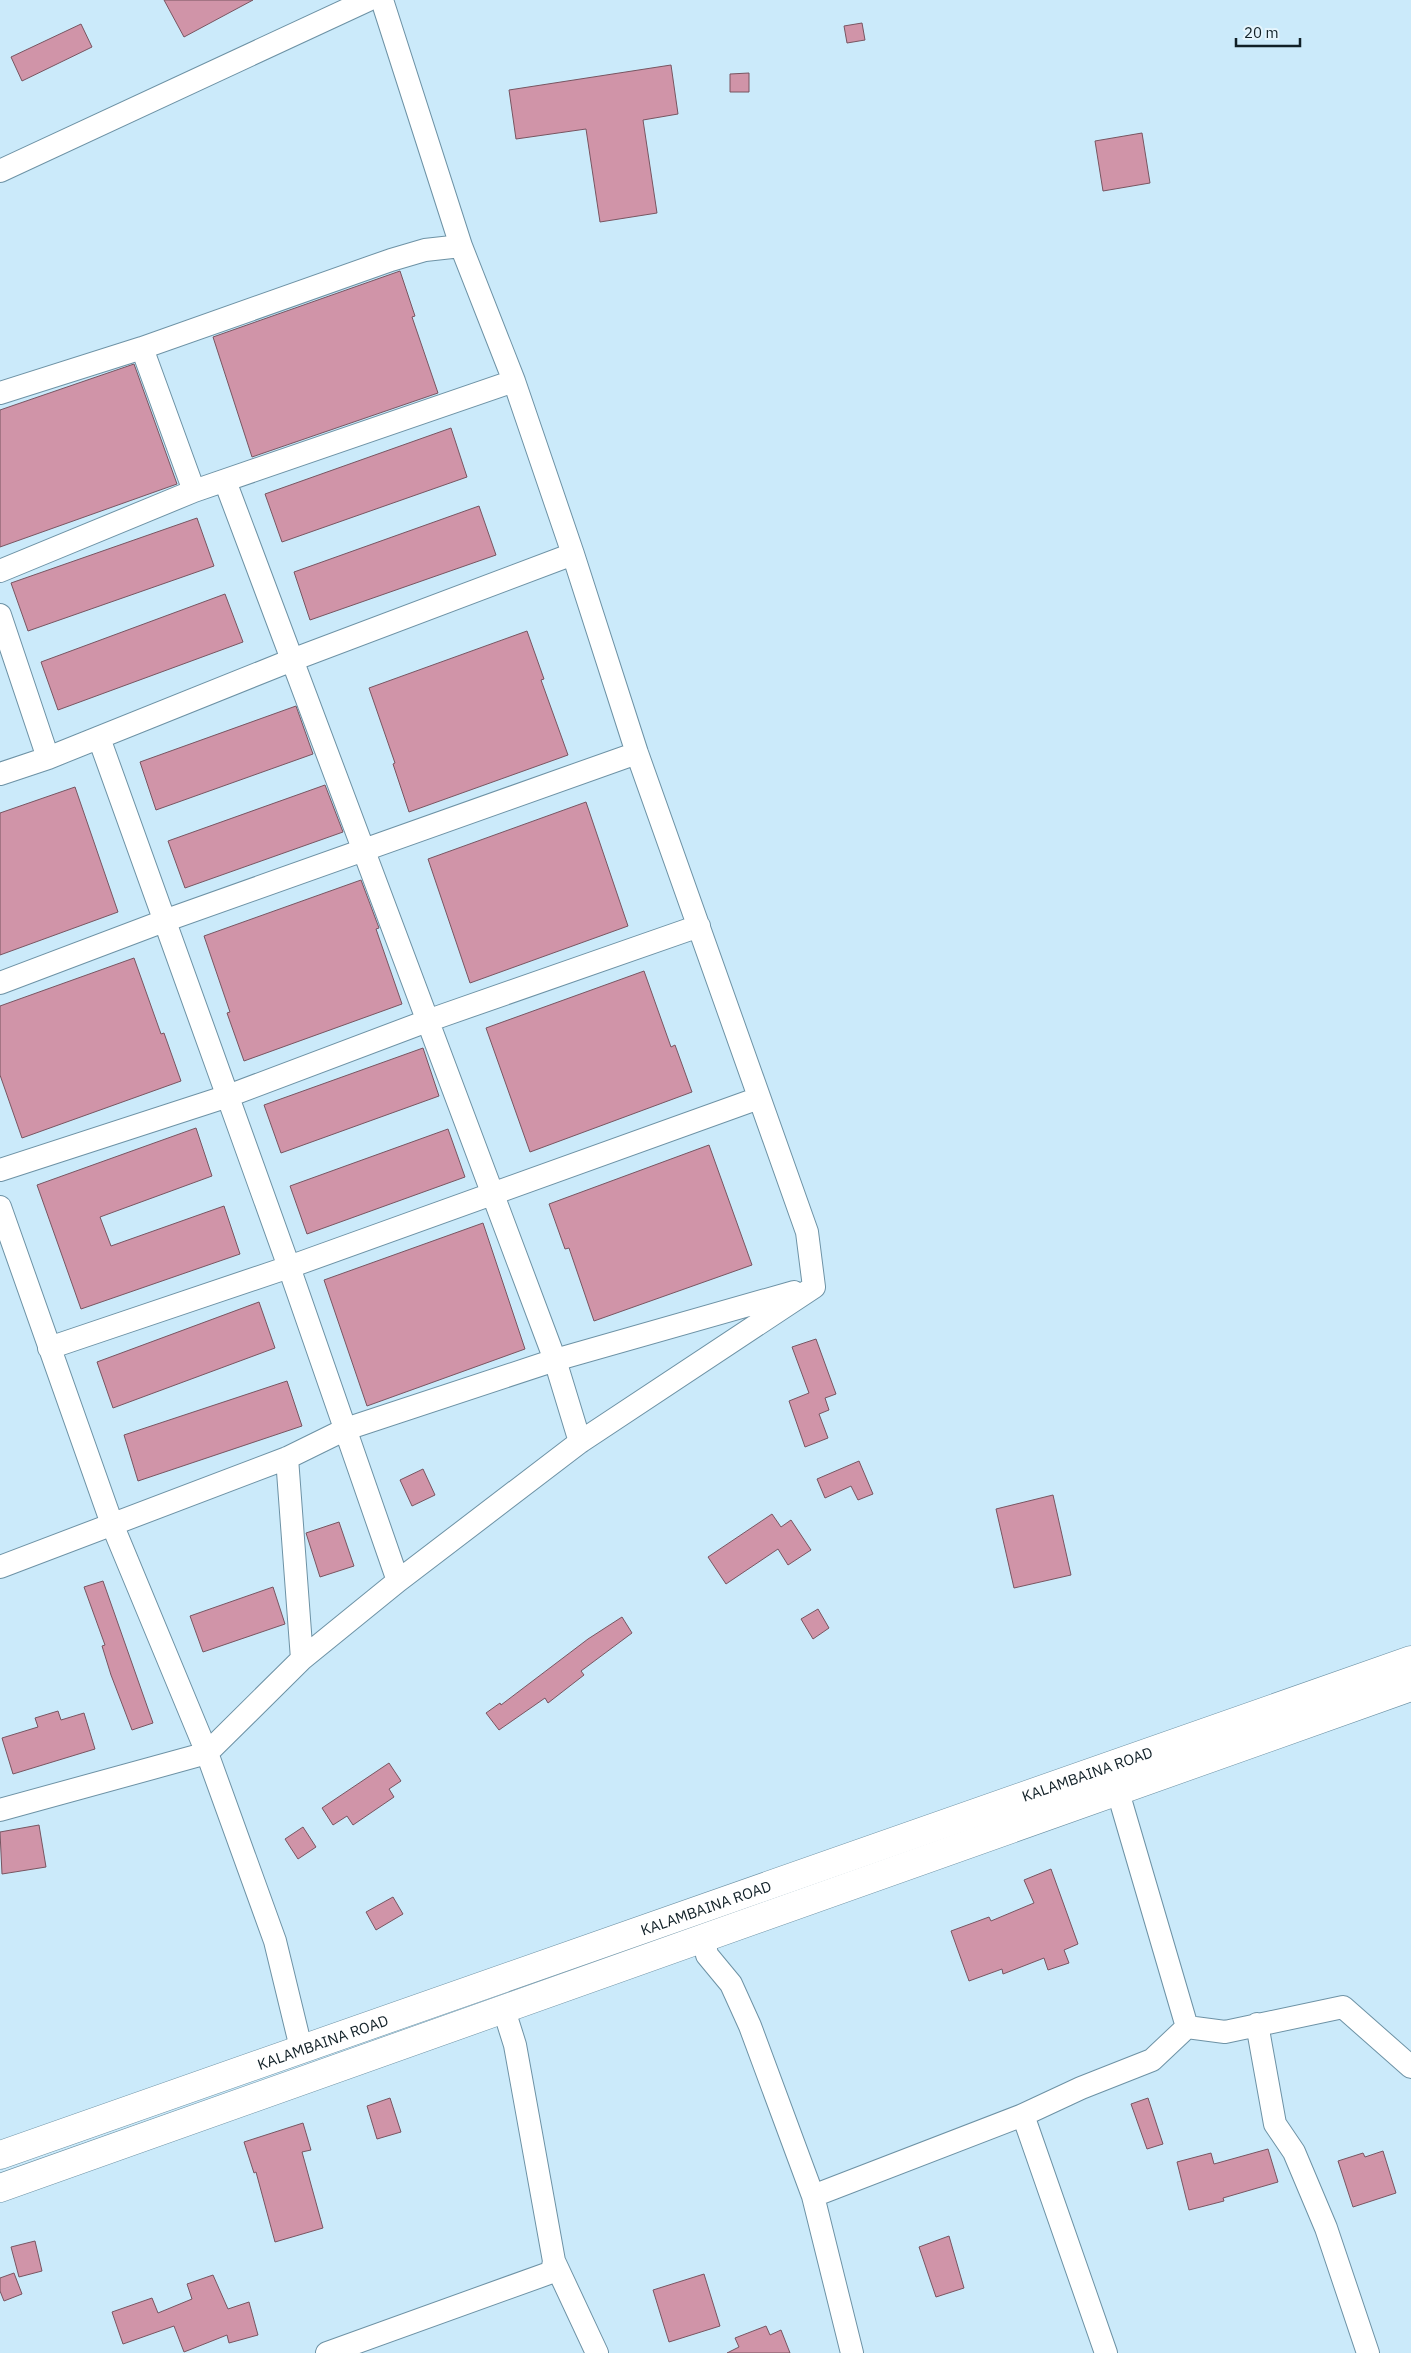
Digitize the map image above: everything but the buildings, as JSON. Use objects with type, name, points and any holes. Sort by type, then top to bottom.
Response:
[{"type":"main road","name":"KALAMBAINA ROAD","points":[[0,2155],[1411,1660]]},
{"type":"main road","points":[[0,2188],[1411,1688]]},
{"type":"street","points":[[0,171],[368,0]]},
{"type":"street","points":[[382,0],[461,246],[514,381],[573,554],[637,753],[807,1232],[814,1287]]},
{"type":"street","points":[[0,393],[142,348],[391,260],[425,250],[461,246]]},
{"type":"street","points":[[142,348],[194,491]]},
{"type":"street","points":[[0,571],[194,491],[514,381]]},
{"type":"street","points":[[225,481],[555,1360],[580,1442]]},
{"type":"street","points":[[0,774],[48,758],[292,660],[573,554]]},
{"type":"street","points":[[0,615],[48,758]]},
{"type":"street","points":[[99,738],[289,1267],[398,1581]]},
{"type":"street","points":[[0,983],[164,920],[637,753]]},
{"type":"street","points":[[0,1170],[228,1096],[427,1022],[699,926]]},
{"type":"street","points":[[49,1348],[289,1267],[759,1098]]},
{"type":"street","points":[[0,1207],[112,1524],[207,1753],[275,1940],[301,2048]]},
{"type":"street","points":[[0,1567],[287,1458],[346,1429],[555,1360],[814,1287]]},
{"type":"street","points":[[0,1810],[207,1753],[302,1660],[398,1581],[580,1442],[814,1287]]},
{"type":"street","points":[[287,1458],[302,1660]]},
{"type":"street","points":[[1118,1792],[1187,2027]]},
{"type":"street","points":[[704,1939],[707,1955],[731,1984],[750,2026],[813,2196],[852,2353]]},
{"type":"street","points":[[1187,2027],[1225,2032],[1343,2007],[1411,2067]]},
{"type":"street","points":[[504,2010],[515,2045],[554,2261],[597,2353]]},
{"type":"street","points":[[1257,2024],[1275,2124],[1294,2152],[1326,2228],[1368,2353]]},
{"type":"street","points":[[813,2196],[1023,2115],[1081,2088],[1152,2060],[1187,2027]]},
{"type":"street","points":[[1023,2115],[1106,2353]]},
{"type":"street","points":[[327,2353],[552,2272],[554,2261]]}]
